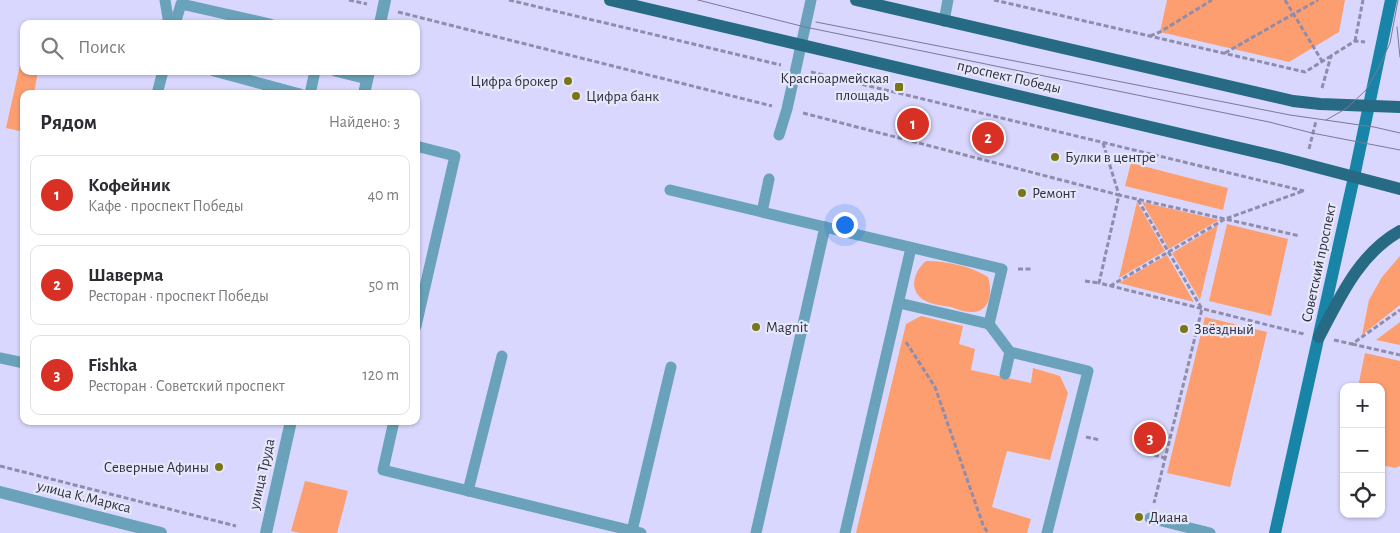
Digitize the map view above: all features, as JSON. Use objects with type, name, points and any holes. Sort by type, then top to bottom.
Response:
[{"type":"main road","name":"проспект Победы","points":[[610,0],[801,44],[1400,189]]},
{"type":"main road","points":[[856,0],[1293,101],[1400,107]]},
{"type":"main road","points":[[1319,337],[1351,278],[1369,255],[1400,231]]},
{"type":"street","name":"Советский проспект","points":[[1275,533],[1391,0]]},
{"type":"street","points":[[381,20],[385,4]]},
{"type":"street","points":[[365,90],[368,75]]},
{"type":"street","name":"улица Труда","points":[[266,533],[290,425]]},
{"type":"street","name":"улица К.Маркса","points":[[0,492],[160,533]]},
{"type":"lane","points":[[165,0],[168,20]]},
{"type":"lane","points":[[780,135],[811,0]]},
{"type":"lane","points":[[944,21],[948,0]]},
{"type":"lane","points":[[176,20],[181,4],[252,20]]},
{"type":"lane","points":[[158,90],[162,75]]},
{"type":"lane","points":[[229,75],[285,90]]},
{"type":"lane","points":[[311,90],[314,75]]},
{"type":"lane","points":[[420,147],[455,156],[420,309]]},
{"type":"lane","points":[[762,212],[769,179]]},
{"type":"lane","points":[[670,190],[1002,269],[989,324]]},
{"type":"lane","points":[[756,533],[824,227]]},
{"type":"lane","points":[[845,533],[911,248]]},
{"type":"lane","points":[[899,303],[989,324],[1010,352],[1088,371],[1047,533]]},
{"type":"lane","points":[[1005,374],[1010,352]]},
{"type":"lane","points":[[468,491],[502,356]]},
{"type":"lane","points":[[0,358],[20,362]]},
{"type":"lane","points":[[393,425],[384,470],[636,532],[671,367]]},
{"type":"lane","points":[[1150,518],[1210,533]]},
{"type":"path","points":[[349,0],[385,4],[1138,200],[1300,236]]},
{"type":"path","points":[[510,0],[776,64]]},
{"type":"path","points":[[994,0],[1305,72],[1331,56]]},
{"type":"path","points":[[1150,36],[1160,32],[1212,0]]},
{"type":"path","points":[[1285,0],[1322,61]]},
{"type":"path","points":[[1225,53],[1318,0]]},
{"type":"path","points":[[1355,41],[1363,0]]},
{"type":"path","points":[[795,68],[1304,191],[1225,219],[1110,286]]},
{"type":"path","points":[[1099,283],[1120,195],[1103,143]]},
{"type":"path","points":[[1138,200],[1202,309],[1150,518]]},
{"type":"path","points":[[1085,281],[1400,355]]},
{"type":"path","points":[[1352,344],[1400,310]]},
{"type":"path","points":[[901,335],[935,387],[982,525],[988,533]]},
{"type":"path","points":[[1154,455],[1166,458]]},
{"type":"path","points":[[0,466],[236,526]]},
{"type":"shaded area","points":[[1167,0],[1345,0],[1339,32],[1289,62],[1160,32]]},
{"type":"shaded area","points":[[20,65],[20,75],[37,75],[35,90],[20,90],[20,131],[6,128]]},
{"type":"shaded area","points":[[1131,163],[1228,188],[1223,210],[1125,186]]},
{"type":"shaded area","points":[[1137,202],[1165,251],[1119,278]]},
{"type":"shaded area","points":[[1142,202],[1219,220],[1169,249]]},
{"type":"shaded area","points":[[1227,224],[1288,239],[1271,316],[1209,301]]},
{"type":"shaded area","points":[[1218,225],[1200,300],[1172,253]]},
{"type":"shaded area","points":[[1167,255],[1194,302],[1119,283]]},
{"type":"shaded area","points":[[1400,256],[1400,305],[1362,335],[1369,300],[1382,277]]},
{"type":"shaded area","points":[[926,261],[958,265],[988,277],[990,295],[986,305],[977,311],[968,312],[934,304],[922,298],[917,294],[914,283],[918,271]]},
{"type":"shaded area","points":[[921,316],[963,326],[959,344],[975,349],[971,370],[1031,383],[1033,368],[1060,376],[1068,393],[1050,460],[1007,451],[992,507],[1031,519],[1027,533],[856,533],[906,324]]},
{"type":"shaded area","points":[[1205,317],[1267,332],[1230,487],[1167,473]]},
{"type":"shaded area","points":[[1400,322],[1400,345],[1376,340]]},
{"type":"shaded area","points":[[1365,353],[1400,361],[1400,466],[1395,468],[1385,466],[1385,383],[1359,383]]},
{"type":"shaded area","points":[[305,481],[348,491],[337,533],[300,533],[291,531]]},
{"type":"tram line","points":[[698,0],[805,27],[1400,150]]},
{"type":"tram line","points":[[1326,120],[1347,108],[1366,90],[1390,43],[1398,0]]},
{"type":"tram line","points":[[816,22],[1290,115],[1374,127],[1400,133]]},
{"type":"tram line","points":[[1397,27],[1400,57]]},
{"type":"place","name":"Цифра брокер","points":[[568,81]]},
{"type":"place","name":"Красноармейская площадь","points":[[899,87]]},
{"type":"place","name":"Цифра банк","points":[[576,96]]},
{"type":"place","name":"Кофейник","points":[[913,124]]},
{"type":"place","name":"Шаверма","points":[[988,138]]},
{"type":"place","name":"Булки в центре","points":[[1055,157]]},
{"type":"place","name":"Ремонт","points":[[1022,193]]},
{"type":"place","name":"Magnit","points":[[756,327]]},
{"type":"place","name":"Звёздный","points":[[1184,329]]},
{"type":"place","name":"Fishka","points":[[1150,438]]},
{"type":"place","name":"Северные Афины","points":[[219,467]]},
{"type":"place","name":"Диана","points":[[1139,517]]}]
